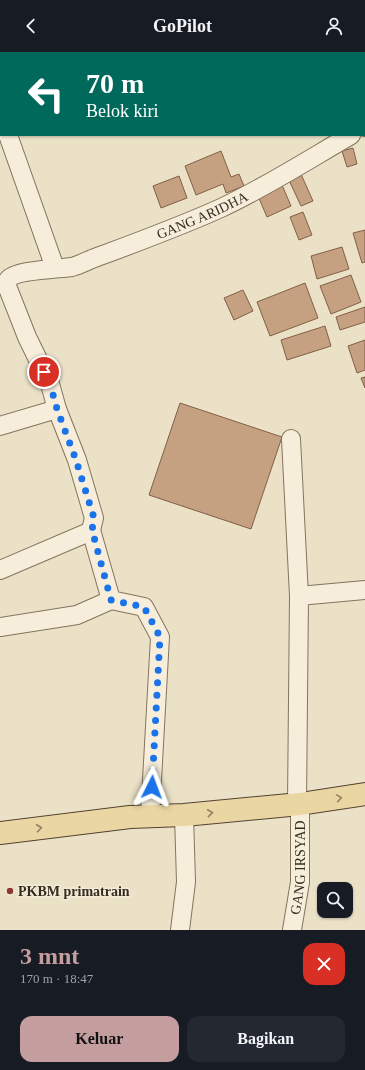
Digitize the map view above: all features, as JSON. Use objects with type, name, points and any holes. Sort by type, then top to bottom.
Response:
[{"type":"main road","points":[[0,833],[123,818],[184,815],[299,804],[365,794]]},
{"type":"street","points":[[8,136],[49,269]]},
{"type":"street","name":"GANG ARIDHA","points":[[57,409],[50,384],[27,337],[7,286],[7,281],[12,276],[49,269],[72,267],[144,240],[222,207],[280,177],[349,136]]},
{"type":"street","points":[[0,426],[57,409],[76,460],[94,518],[90,531],[111,600]]},
{"type":"street","name":"GANG IRSYAD","points":[[291,438],[299,596],[300,882],[292,930]]},
{"type":"street","points":[[0,570],[90,531]]},
{"type":"street","points":[[299,596],[365,590]]},
{"type":"street","points":[[0,627],[77,615],[111,600],[144,607],[160,637],[150,816]]},
{"type":"street","points":[[180,930],[186,882],[184,815]]},
{"type":"building","points":[[353,148],[357,164],[347,167],[342,151]]},
{"type":"building","points":[[221,151],[231,177],[239,174],[244,186],[226,193],[223,184],[196,195],[185,166]]},
{"type":"building","points":[[300,172],[313,201],[301,206],[288,178]]},
{"type":"building","points":[[179,176],[187,198],[161,208],[153,186]]},
{"type":"building","points":[[282,185],[291,206],[267,217],[258,196]]},
{"type":"building","points":[[303,212],[312,235],[299,240],[290,217]]},
{"type":"building","points":[[365,230],[365,262],[362,263],[353,233]]},
{"type":"building","points":[[342,247],[349,269],[317,279],[311,256]]},
{"type":"building","points":[[351,275],[361,302],[331,314],[320,286]]},
{"type":"building","points":[[305,283],[318,318],[270,336],[257,302]]},
{"type":"building","points":[[243,290],[253,311],[234,320],[224,298]]},
{"type":"building","points":[[365,307],[365,322],[340,330],[336,317]]},
{"type":"building","points":[[325,326],[331,346],[287,360],[281,340]]},
{"type":"building","points":[[365,340],[365,370],[357,373],[348,346]]},
{"type":"building","points":[[365,377],[365,388],[361,378]]},
{"type":"building","points":[[180,403],[282,437],[251,529],[149,495]]},
{"type":"place","name":"PKBM primatrain","points":[[10,891]]},
{"type":"route","points":[[44,372],[50,384],[94,518],[92,530],[111,600],[144,607],[160,637],[152,787]]}]
